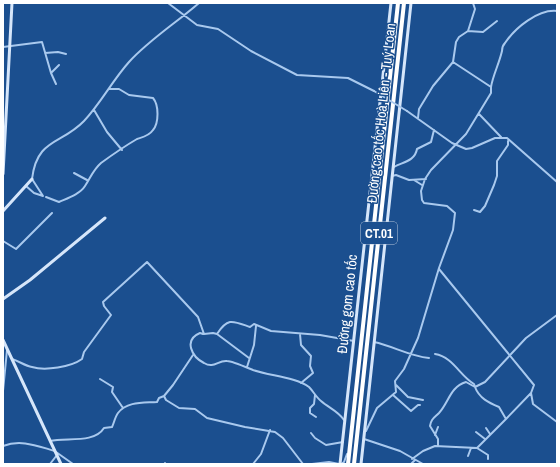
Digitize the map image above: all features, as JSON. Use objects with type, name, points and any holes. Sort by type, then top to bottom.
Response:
[{"type":"highway","name":"Đường cao tốc Hoà Liên - Tuý Loan","points":[[348,464],[398,3]]},
{"type":"highway","name":"Đường cao tốc Hoà Liên - Tuý Loan","points":[[354,464],[404,3]]},
{"type":"main road","points":[[3,174],[11,45],[12,3]]},
{"type":"main road","name":"Đường gom cao tốc","points":[[340,464],[391,3]]},
{"type":"main road","points":[[361,463],[411,3]]},
{"type":"main road","points":[[3,211],[32,180]]},
{"type":"main road","points":[[3,299],[30,280],[105,218]]},
{"type":"main road","points":[[3,340],[61,464]]},
{"type":"street","points":[[168,3],[197,25],[218,29],[246,48],[297,75],[348,78],[374,91],[407,111],[454,145],[470,149],[486,141],[501,137],[507,138],[557,182]]},
{"type":"street","points":[[44,197],[32,180],[35,163],[40,154],[78,127],[94,110],[128,64],[142,49],[199,3]]},
{"type":"street","points":[[418,118],[420,109],[433,86],[453,62],[456,42],[459,37],[468,31],[472,23],[472,15],[475,9],[473,3]]},
{"type":"street","points":[[364,434],[377,408],[396,392],[395,381],[404,369],[418,338],[439,268],[453,230],[456,215],[452,209],[447,206],[424,203],[421,195],[422,185],[431,170],[463,137],[479,114],[491,93],[491,87],[504,43],[516,31],[538,15],[551,11],[557,11]]},
{"type":"street","points":[[468,31],[483,32],[497,21]]},
{"type":"street","points":[[3,47],[40,41],[43,44],[51,74],[56,84]]},
{"type":"street","points":[[45,52],[58,52],[66,54]]},
{"type":"street","points":[[453,62],[491,87]]},
{"type":"street","points":[[51,74],[59,65]]},
{"type":"street","points":[[26,186],[44,197],[59,202],[79,192],[85,186],[87,180],[96,168],[152,132],[156,122],[155,100],[151,97],[129,95],[119,89],[109,89]]},
{"type":"street","points":[[94,110],[107,132],[122,150]]},
{"type":"street","points":[[479,114],[501,137]]},
{"type":"street","points":[[393,167],[409,160],[415,156],[417,149],[431,142],[434,130]]},
{"type":"street","points":[[474,210],[480,212],[487,202],[496,182],[497,161],[510,142],[507,138]]},
{"type":"street","points":[[74,173],[87,180]]},
{"type":"street","points":[[392,176],[396,175],[408,180],[426,179]]},
{"type":"street","points":[[414,180],[422,185]]},
{"type":"street","points":[[44,197],[47,193]]},
{"type":"street","points":[[3,241],[16,249],[52,213]]},
{"type":"street","points":[[12,359],[34,368],[44,369],[71,364],[82,360],[84,352],[111,315],[104,306],[103,302],[147,262],[198,317],[204,334]]},
{"type":"street","points":[[439,268],[534,385],[531,393],[476,448]]},
{"type":"street","points":[[475,387],[485,382],[532,333],[557,315]]},
{"type":"street","points":[[217,334],[224,324],[229,322],[244,324],[250,327],[254,324],[271,332],[320,334],[354,341]]},
{"type":"street","points":[[246,367],[254,345],[256,326]]},
{"type":"street","points":[[249,358],[213,332],[197,334],[190,348],[193,355],[208,365],[214,366],[227,361],[301,383],[309,388],[322,402],[334,409],[345,421]]},
{"type":"street","points":[[300,334],[301,345],[311,356],[310,365],[313,373],[301,383]]},
{"type":"street","points":[[374,342],[384,343],[411,355],[429,358]]},
{"type":"street","points":[[3,391],[7,349]]},
{"type":"street","points":[[435,354],[440,355],[457,367],[468,380],[474,384],[478,394],[491,404],[499,407],[506,419]]},
{"type":"street","points":[[50,441],[58,439],[77,439],[98,434],[104,428],[112,427],[118,413],[122,408],[130,404],[157,402],[161,396],[164,396],[193,355]]},
{"type":"street","points":[[3,360],[6,366]]},
{"type":"street","points":[[100,379],[113,387],[112,392],[122,408]]},
{"type":"street","points":[[438,446],[438,439],[430,426],[431,420],[439,414],[451,392],[460,384],[466,382],[475,387]]},
{"type":"street","points":[[395,384],[408,397],[423,400]]},
{"type":"street","points":[[531,393],[533,404],[557,422]]},
{"type":"street","points":[[315,395],[314,404],[310,408],[310,414],[316,417]]},
{"type":"street","points":[[393,395],[411,411],[418,404]]},
{"type":"street","points":[[164,396],[166,400],[179,408],[195,409],[208,418],[245,427],[270,430],[283,438],[303,464]]},
{"type":"street","points":[[435,435],[438,427]]},
{"type":"street","points":[[486,428],[490,434]]},
{"type":"street","points":[[253,464],[261,454],[270,430]]},
{"type":"street","points":[[476,432],[485,439]]},
{"type":"street","points":[[311,433],[326,446],[343,442]]},
{"type":"street","points":[[364,439],[400,451],[413,460],[423,464]]},
{"type":"street","points":[[3,446],[16,443],[25,443],[55,451],[73,464]]},
{"type":"street","points":[[411,464],[413,460],[426,449],[438,446],[476,448],[488,455],[488,459]]},
{"type":"street","points":[[468,456],[471,448]]},
{"type":"street","points":[[312,464],[329,462],[340,464],[344,462],[347,454]]},
{"type":"street","points":[[50,464],[57,455]]},
{"type":"street","points":[[357,456],[362,457]]}]
